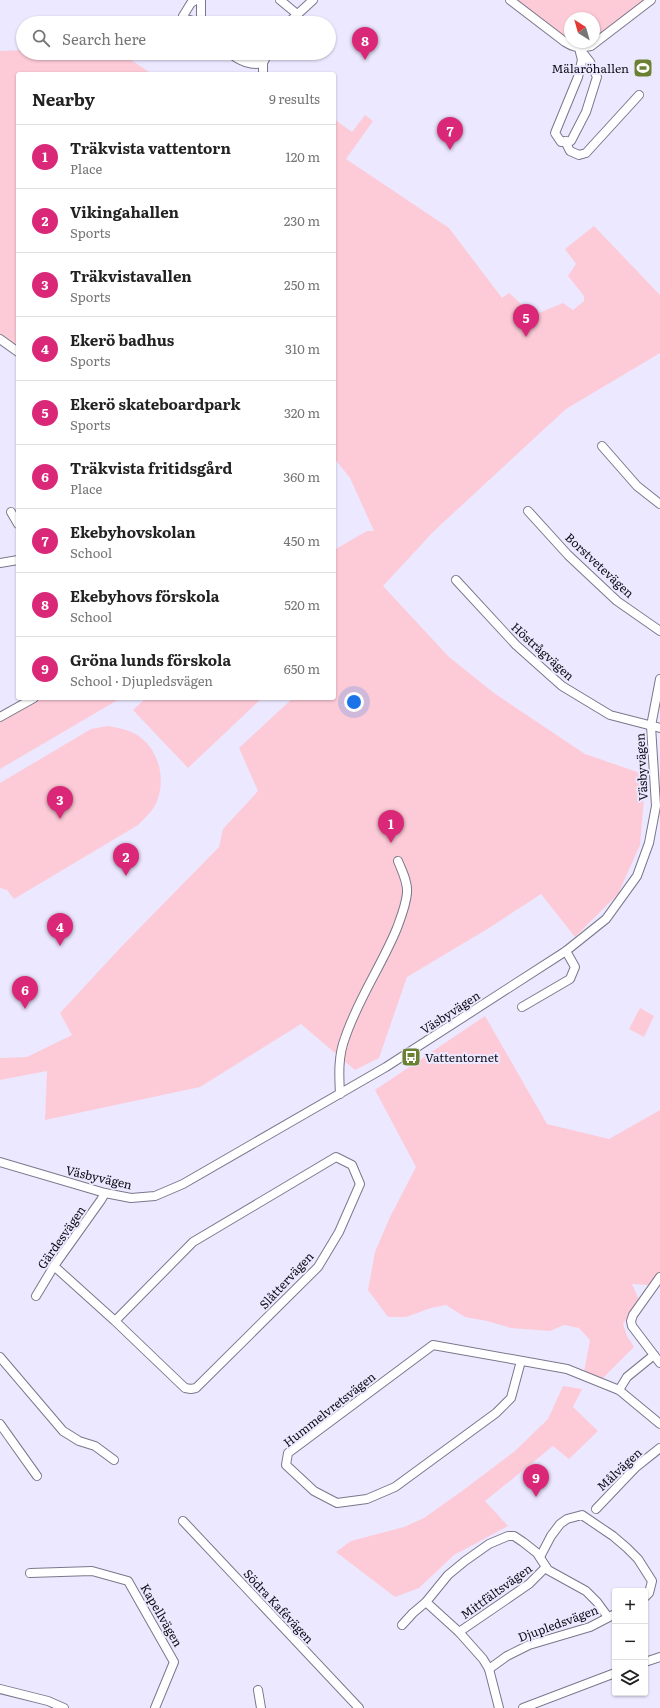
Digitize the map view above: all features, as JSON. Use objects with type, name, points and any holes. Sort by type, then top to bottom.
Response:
[{"type":"street","points":[[182,16],[191,3],[196,0]]},
{"type":"street","points":[[201,0],[201,16]]},
{"type":"street","points":[[280,0],[297,14],[313,0]]},
{"type":"street","points":[[510,0],[564,41]]},
{"type":"street","points":[[600,39],[650,0]]},
{"type":"street","points":[[580,48],[590,62],[597,77],[586,112],[571,141],[561,142],[555,133],[578,77],[582,60],[580,48]]},
{"type":"street","points":[[242,60],[247,63],[257,65],[263,63]]},
{"type":"street","points":[[263,72],[264,60]]},
{"type":"street","points":[[565,141],[570,151],[579,155],[586,153],[639,95]]},
{"type":"street","points":[[0,339],[16,351]]},
{"type":"street","points":[[602,446],[637,486],[660,504]]},
{"type":"street","name":"Borstvetevägen","points":[[528,511],[568,555],[617,601],[660,631]]},
{"type":"street","points":[[11,512],[16,521]]},
{"type":"street","points":[[0,563],[16,560]]},
{"type":"street","name":"Höstrågvägen","points":[[456,580],[516,646],[562,686],[610,715],[660,728]]},
{"type":"street","name":"Väsbyvägen","points":[[0,1162],[105,1193],[131,1198],[155,1196],[183,1184],[406,1055],[566,951],[606,919],[637,876],[649,843],[656,806],[651,726],[660,679]]},
{"type":"street","points":[[0,717],[30,700]]},
{"type":"street","points":[[340,1094],[338,1066],[345,1038],[368,986],[390,946],[404,910],[407,892],[404,875],[398,861]]},
{"type":"street","points":[[522,1007],[570,978],[575,967],[566,951]]},
{"type":"street","name":"Slåttervägen","points":[[54,1266],[115,1321],[185,1388],[196,1388],[318,1267],[339,1232],[360,1184],[352,1165],[336,1157],[193,1242],[115,1321]]},
{"type":"street","name":"Gärdesvägen","points":[[36,1296],[54,1266],[105,1193]]},
{"type":"street","points":[[619,1390],[627,1377],[658,1358],[632,1326],[631,1321],[633,1315],[660,1278]]},
{"type":"street","name":"Hummelvretsvägen","points":[[521,1361],[511,1398],[489,1418],[395,1487],[367,1499],[338,1503],[314,1491],[286,1465],[288,1454],[433,1345],[567,1369],[619,1390],[660,1424]]},
{"type":"street","points":[[0,1360],[63,1431],[79,1441],[95,1446],[114,1460]]},
{"type":"street","points":[[0,1424],[37,1476]]},
{"type":"street","name":"Målvägen","points":[[596,1509],[636,1467],[660,1448]]},
{"type":"street","points":[[540,1557],[551,1536],[560,1524],[574,1516],[585,1516],[613,1536],[638,1559],[652,1581],[648,1594]]},
{"type":"street","name":"Södra Kafévägen","points":[[183,1520],[359,1708]]},
{"type":"street","points":[[402,1625],[426,1602],[444,1580],[465,1561],[489,1544],[502,1538],[514,1536],[540,1557],[546,1567],[561,1578],[586,1591],[612,1616]]},
{"type":"street","name":"Mittfältsvägen","points":[[459,1632],[529,1584],[546,1567]]},
{"type":"street","name":"Kapellvägen","points":[[30,1573],[92,1571],[128,1581],[174,1662],[155,1708]]},
{"type":"street","points":[[426,1602],[459,1632],[490,1669],[499,1708]]},
{"type":"street","name":"Djupledsvägen","points":[[490,1669],[507,1656],[529,1645],[580,1630],[599,1623],[612,1616]]},
{"type":"street","points":[[648,1661],[660,1656]]},
{"type":"street","points":[[524,1708],[612,1675]]},
{"type":"street","points":[[0,1689],[47,1705],[64,1708]]},
{"type":"street","points":[[258,1690],[261,1708]]},
{"type":"shaded area","points":[[515,0],[643,0],[600,35],[600,12],[564,12],[564,36]]},
{"type":"shaded area","points":[[16,50],[16,60],[131,60],[149,72],[16,72],[16,345],[0,336],[0,51]]},
{"type":"shaded area","points":[[365,115],[373,121],[346,159],[449,228],[502,298],[509,293],[531,313],[536,314],[563,303],[573,310],[584,301],[584,296],[568,276],[576,264],[565,249],[594,226],[660,295],[660,353],[566,409],[434,531],[383,586],[449,657],[494,693],[585,754],[646,775],[640,845],[618,894],[575,937],[541,894],[489,928],[407,977],[379,1058],[355,1070],[301,1024],[200,1087],[45,1120],[47,1071],[0,1080],[0,1058],[27,1057],[72,1035],[60,1013],[121,947],[219,847],[223,829],[258,791],[239,748],[291,700],[336,700],[336,549],[367,531],[374,531],[350,478],[336,460],[336,120],[352,132]]},
{"type":"shaded area","points":[[30,700],[118,700],[0,769],[0,717]]},
{"type":"shaded area","points":[[144,700],[260,700],[188,768],[133,710]]},
{"type":"shaded area","points":[[108,726],[124,729],[136,734],[151,748],[156,757],[161,778],[158,798],[155,806],[138,825],[14,899],[7,890],[0,888],[0,783],[91,729]]},
{"type":"shaded area","points":[[640,1008],[654,1016],[644,1037],[629,1029]]},
{"type":"shaded area","points":[[485,1016],[547,1124],[609,1139],[660,1110],[660,1271],[649,1285],[632,1284],[639,1300],[623,1324],[627,1336],[634,1347],[601,1380],[584,1372],[590,1340],[579,1328],[564,1325],[550,1331],[511,1328],[487,1321],[465,1317],[446,1305],[431,1308],[406,1317],[388,1317],[368,1290],[375,1252],[390,1217],[416,1167],[375,1090]]},
{"type":"shaded area","points":[[563,1386],[582,1389],[573,1407],[598,1431],[569,1459],[553,1446],[485,1501],[508,1526],[454,1555],[419,1588],[395,1597],[336,1552],[351,1541],[404,1527],[424,1518],[462,1491],[515,1451],[548,1419]]},
{"type":"place","name":"Ekebyhovs förskola","points":[[365,60]]},
{"type":"place","name":"Mälaröhallen","points":[[643,68]]},
{"type":"place","name":"Ekebyhovskolan","points":[[450,150]]},
{"type":"place","name":"Ekerö skateboardpark","points":[[526,337]]},
{"type":"place","name":"Träkvistavallen","points":[[60,819]]},
{"type":"place","name":"Träkvista vattentorn","points":[[391,843]]},
{"type":"place","name":"Vikingahallen","points":[[126,876]]},
{"type":"place","name":"Ekerö badhus","points":[[60,946]]},
{"type":"place","name":"Träkvista fritidsgård","points":[[25,1009]]},
{"type":"place","name":"Vattentornet","points":[[411,1057]]},
{"type":"place","name":"Gröna lunds förskola","points":[[536,1497]]}]
